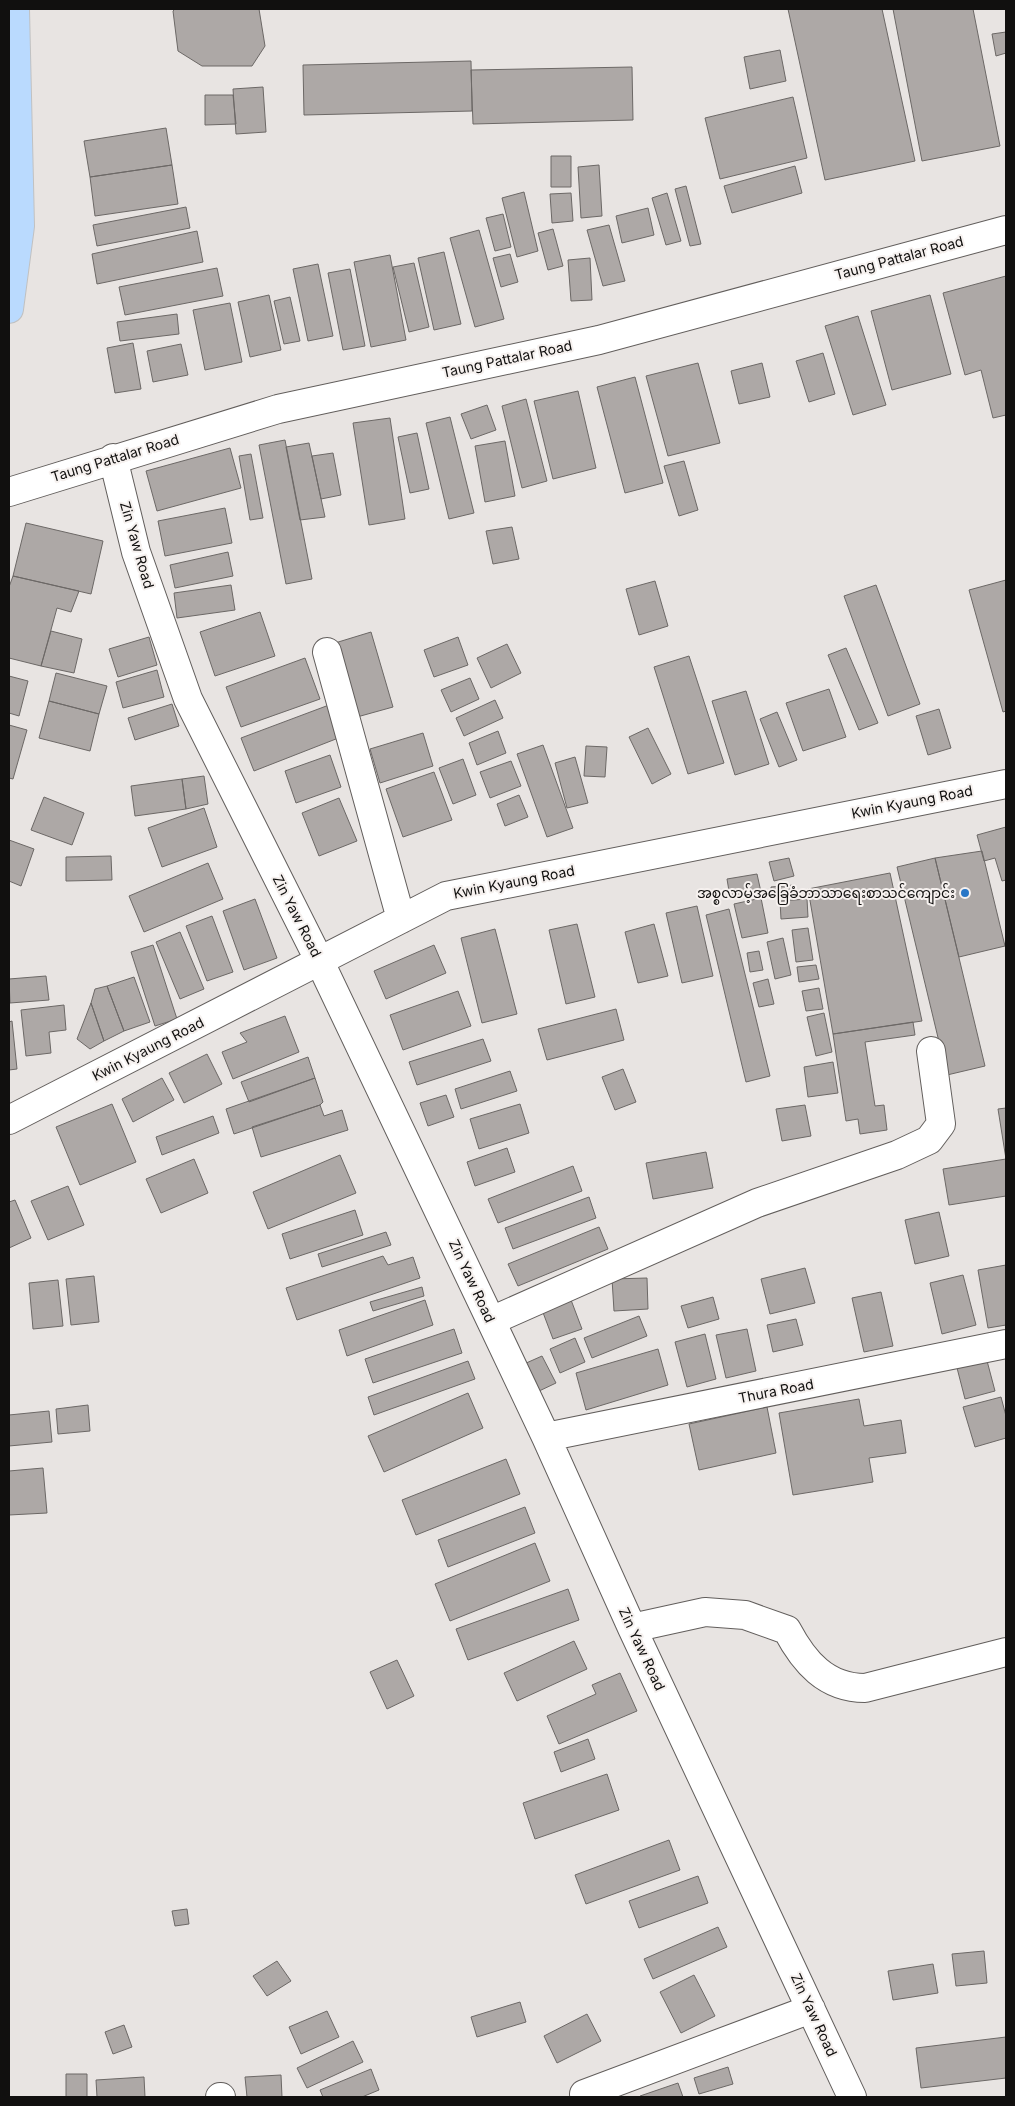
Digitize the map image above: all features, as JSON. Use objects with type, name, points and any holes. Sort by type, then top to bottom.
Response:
[{"type":"main road","points":[[9,309],[20,226],[15,9]]},
{"type":"street","name":"Taung Pattalar Road","points":[[9,492],[114,458],[278,409],[599,340],[1006,230]]},
{"type":"street","name":"Zin Yaw Road","points":[[114,458],[136,552],[188,699],[320,962],[491,1321],[546,1437],[632,1628],[852,2097]]},
{"type":"street","points":[[328,652],[401,919]]},
{"type":"street","name":"Kwin Kyaung Road","points":[[9,1120],[446,896],[1006,784]]},
{"type":"street","points":[[491,1321],[757,1203],[897,1155],[929,1140],[941,1124],[931,1051]]},
{"type":"street","name":"Thura Road","points":[[546,1437],[1006,1344]]},
{"type":"street","points":[[632,1628],[704,1612],[745,1615],[786,1630],[799,1653],[821,1675],[851,1688],[865,1688],[1006,1652]]},
{"type":"street","points":[[584,2094],[811,2009]]},
{"type":"building","points":[[175,9],[259,9],[265,46],[252,66],[202,66],[178,51],[173,11]]},
{"type":"building","points":[[788,9],[882,9],[915,161],[825,180]]},
{"type":"building","points":[[893,9],[973,9],[1000,146],[922,161]]},
{"type":"building","points":[[1006,32],[1006,53],[996,56],[992,34]]},
{"type":"building","points":[[780,50],[786,81],[750,89],[744,57]]},
{"type":"building","points":[[471,61],[472,111],[304,115],[303,65]]},
{"type":"building","points":[[632,67],[633,120],[473,124],[471,70]]},
{"type":"building","points":[[263,87],[266,132],[236,134],[233,89]]},
{"type":"building","points":[[205,95],[233,95],[236,124],[205,125]]},
{"type":"building","points":[[793,97],[807,158],[720,179],[705,118]]},
{"type":"building","points":[[166,128],[172,165],[90,177],[84,141]]},
{"type":"building","points":[[551,156],[571,156],[571,187],[551,187]]},
{"type":"building","points":[[172,165],[178,204],[95,216],[90,177]]},
{"type":"building","points":[[599,165],[602,216],[581,218],[578,167]]},
{"type":"building","points":[[795,166],[802,193],[732,213],[724,186]]},
{"type":"building","points":[[686,186],[701,244],[690,246],[675,189]]},
{"type":"building","points":[[524,192],[538,251],[517,257],[502,198]]},
{"type":"building","points":[[571,193],[573,221],[552,223],[550,194]]},
{"type":"building","points":[[667,193],[681,241],[666,245],[652,198]]},
{"type":"building","points":[[186,207],[190,228],[97,246],[93,225]]},
{"type":"building","points":[[648,208],[654,235],[622,243],[616,216]]},
{"type":"building","points":[[503,214],[511,247],[495,251],[486,218]]},
{"type":"building","points":[[609,225],[625,281],[603,286],[587,230]]},
{"type":"building","points":[[553,229],[563,266],[548,270],[538,233]]},
{"type":"building","points":[[479,230],[504,319],[475,327],[450,238]]},
{"type":"building","points":[[197,231],[203,262],[97,284],[92,254]]},
{"type":"building","points":[[444,252],[461,324],[434,330],[418,258]]},
{"type":"building","points":[[510,254],[518,282],[501,287],[493,258]]},
{"type":"building","points":[[390,255],[406,340],[371,347],[354,262]]},
{"type":"building","points":[[590,258],[592,300],[571,301],[568,260]]},
{"type":"building","points":[[414,263],[429,327],[409,332],[393,267]]},
{"type":"building","points":[[318,264],[333,336],[308,341],[293,269]]},
{"type":"building","points":[[217,268],[223,296],[125,315],[119,287]]},
{"type":"building","points":[[350,269],[365,346],[343,350],[328,273]]},
{"type":"building","points":[[1006,276],[1006,415],[993,418],[981,370],[965,375],[943,293]]},
{"type":"building","points":[[269,295],[281,350],[250,357],[238,302]]},
{"type":"building","points":[[930,295],[951,374],[892,390],[871,311]]},
{"type":"building","points":[[290,297],[300,341],[284,344],[274,301]]},
{"type":"building","points":[[230,303],[242,362],[205,370],[193,310]]},
{"type":"building","points":[[177,314],[179,334],[120,341],[117,322]]},
{"type":"building","points":[[858,316],[886,405],[853,415],[825,326]]},
{"type":"building","points":[[133,343],[141,389],[115,393],[107,348]]},
{"type":"building","points":[[181,344],[188,375],[153,382],[147,351]]},
{"type":"building","points":[[823,353],[835,394],[809,402],[796,361]]},
{"type":"building","points":[[698,363],[720,443],[668,456],[646,376]]},
{"type":"building","points":[[762,363],[770,397],[739,404],[731,371]]},
{"type":"building","points":[[635,377],[663,483],[625,493],[597,387]]},
{"type":"building","points":[[578,391],[596,468],[553,479],[534,401]]},
{"type":"building","points":[[526,399],[547,481],[522,488],[502,406]]},
{"type":"building","points":[[487,405],[496,430],[471,439],[461,414]]},
{"type":"building","points":[[450,417],[474,513],[449,519],[426,423]]},
{"type":"building","points":[[390,418],[405,519],[369,525],[353,423]]},
{"type":"building","points":[[417,433],[429,489],[410,493],[398,437]]},
{"type":"building","points":[[285,440],[312,579],[286,584],[259,445]]},
{"type":"building","points":[[505,441],[515,496],[485,502],[475,446]]},
{"type":"building","points":[[309,443],[325,517],[300,520],[286,447]]},
{"type":"building","points":[[230,448],[241,488],[157,511],[146,471]]},
{"type":"building","points":[[333,453],[341,495],[321,499],[312,456]]},
{"type":"building","points":[[251,454],[263,518],[250,520],[239,456]]},
{"type":"building","points":[[684,461],[698,510],[679,516],[664,466]]},
{"type":"building","points":[[225,508],[232,543],[165,556],[158,521]]},
{"type":"building","points":[[26,523],[103,541],[91,594],[13,576]]},
{"type":"building","points":[[512,527],[519,559],[493,564],[486,531]]},
{"type":"building","points":[[228,552],[233,576],[175,588],[170,565]]},
{"type":"building","points":[[13,576],[79,591],[71,612],[57,608],[41,666],[9,658],[9,587]]},
{"type":"building","points":[[1006,580],[1006,711],[1003,712],[969,590]]},
{"type":"building","points":[[655,581],[668,626],[639,635],[626,589]]},
{"type":"building","points":[[231,585],[235,610],[177,618],[174,593]]},
{"type":"building","points":[[876,585],[920,704],[888,716],[844,596]]},
{"type":"building","points":[[260,612],[275,656],[215,676],[200,632]]},
{"type":"building","points":[[51,631],[82,639],[74,673],[41,666]]},
{"type":"building","points":[[371,632],[393,707],[357,717],[335,643]]},
{"type":"building","points":[[149,637],[157,665],[118,677],[109,649]]},
{"type":"building","points":[[458,637],[468,665],[434,677],[424,650]]},
{"type":"building","points":[[507,644],[521,673],[491,688],[477,658]]},
{"type":"building","points":[[846,648],[878,723],[859,730],[828,655]]},
{"type":"building","points":[[689,656],[724,763],[688,774],[654,667]]},
{"type":"building","points":[[305,658],[320,699],[241,727],[226,687]]},
{"type":"building","points":[[157,670],[164,697],[123,708],[116,682]]},
{"type":"building","points":[[56,673],[107,686],[99,714],[49,701]]},
{"type":"building","points":[[9,676],[28,681],[19,716],[9,713]]},
{"type":"building","points":[[470,678],[479,699],[451,712],[441,690]]},
{"type":"building","points":[[829,689],[846,737],[803,751],[786,703]]},
{"type":"building","points":[[746,691],[769,764],[735,775],[712,701]]},
{"type":"building","points":[[495,700],[503,718],[464,736],[456,718]]},
{"type":"building","points":[[49,701],[99,714],[90,751],[39,738]]},
{"type":"building","points":[[172,704],[179,726],[135,740],[128,718]]},
{"type":"building","points":[[329,705],[341,737],[254,771],[241,738]]},
{"type":"building","points":[[939,709],[951,748],[928,755],[916,716]]},
{"type":"building","points":[[777,712],[797,760],[779,767],[760,719]]},
{"type":"building","points":[[9,725],[27,730],[13,779],[9,778]]},
{"type":"building","points":[[648,728],[671,774],[652,784],[629,737]]},
{"type":"building","points":[[498,731],[506,753],[477,765],[469,743]]},
{"type":"building","points":[[423,733],[433,766],[380,783],[370,749]]},
{"type":"building","points":[[543,745],[573,828],[547,837],[517,754]]},
{"type":"building","points":[[586,746],[607,747],[605,777],[584,776]]},
{"type":"building","points":[[330,755],[341,787],[296,803],[285,771]]},
{"type":"building","points":[[575,757],[588,803],[567,808],[555,763]]},
{"type":"building","points":[[463,759],[476,795],[453,804],[439,768]]},
{"type":"building","points":[[511,761],[521,786],[490,798],[480,772]]},
{"type":"building","points":[[434,772],[452,820],[403,837],[386,789]]},
{"type":"building","points":[[204,776],[208,804],[186,809],[182,779]]},
{"type":"building","points":[[182,779],[186,809],[135,816],[131,786]]},
{"type":"building","points":[[519,795],[528,817],[505,826],[497,804]]},
{"type":"building","points":[[44,797],[84,813],[72,845],[31,830]]},
{"type":"building","points":[[339,798],[357,841],[319,856],[302,813]]},
{"type":"building","points":[[204,808],[217,847],[162,867],[148,828]]},
{"type":"building","points":[[1006,827],[1006,880],[1002,881],[995,858],[984,861],[977,835]]},
{"type":"building","points":[[9,840],[34,849],[21,886],[9,881]]},
{"type":"building","points":[[982,851],[1005,946],[959,957],[935,858]]},
{"type":"building","points":[[111,856],[112,880],[66,881],[66,857]]},
{"type":"building","points":[[789,858],[794,876],[774,881],[769,862]]},
{"type":"building","points":[[935,858],[985,1066],[947,1075],[897,867]]},
{"type":"building","points":[[208,863],[223,899],[144,932],[129,896]]},
{"type":"building","points":[[890,873],[922,1021],[833,1034],[808,889]]},
{"type":"building","points":[[757,874],[761,892],[730,897],[727,879]]},
{"type":"building","points":[[794,885],[795,894],[772,896],[771,887]]},
{"type":"building","points":[[761,898],[768,933],[742,938],[734,904]]},
{"type":"building","points":[[255,899],[277,958],[244,970],[223,911]]},
{"type":"building","points":[[807,899],[808,917],[781,919],[780,901]]},
{"type":"building","points":[[697,906],[713,976],[682,983],[666,913]]},
{"type":"building","points":[[729,909],[770,1076],[746,1082],[706,915]]},
{"type":"building","points":[[212,916],[233,972],[207,981],[186,926]]},
{"type":"building","points":[[577,924],[595,997],[566,1004],[549,930]]},
{"type":"building","points":[[654,924],[668,976],[638,983],[625,932]]},
{"type":"building","points":[[808,928],[813,960],[796,962],[792,930]]},
{"type":"building","points":[[495,929],[517,1014],[482,1023],[461,938]]},
{"type":"building","points":[[180,932],[204,989],[180,999],[156,942]]},
{"type":"building","points":[[783,938],[791,975],[775,979],[767,942]]},
{"type":"building","points":[[153,945],[177,1019],[155,1026],[131,952]]},
{"type":"building","points":[[434,945],[446,973],[386,999],[374,971]]},
{"type":"building","points":[[759,951],[763,970],[750,972],[747,953]]},
{"type":"building","points":[[816,965],[819,979],[799,982],[797,967]]},
{"type":"building","points":[[46,976],[49,1000],[10,1003],[9,979]]},
{"type":"building","points":[[134,977],[150,1022],[124,1031],[107,986]]},
{"type":"building","points":[[768,979],[774,1004],[759,1007],[753,983]]},
{"type":"building","points":[[107,986],[124,1031],[104,1041],[91,1003],[95,989]]},
{"type":"building","points":[[819,988],[823,1009],[806,1011],[802,991]]},
{"type":"building","points":[[458,991],[471,1026],[403,1050],[390,1015]]},
{"type":"building","points":[[91,1003],[104,1041],[90,1049],[77,1039]]},
{"type":"building","points":[[64,1005],[66,1030],[49,1032],[51,1053],[26,1056],[21,1010]]},
{"type":"building","points":[[616,1009],[624,1040],[547,1060],[538,1029]]},
{"type":"building","points":[[824,1013],[832,1052],[816,1056],[807,1017]]},
{"type":"building","points":[[285,1016],[299,1052],[233,1079],[222,1052],[247,1042],[240,1033]]},
{"type":"building","points":[[12,1021],[17,1069],[9,1070],[9,1022]]},
{"type":"building","points":[[913,1022],[915,1035],[865,1042],[875,1106],[884,1105],[887,1130],[860,1134],[858,1119],[846,1121],[833,1034]]},
{"type":"building","points":[[483,1039],[491,1061],[417,1085],[409,1062]]},
{"type":"building","points":[[207,1054],[222,1084],[184,1103],[169,1073]]},
{"type":"building","points":[[308,1057],[315,1078],[249,1102],[241,1082]]},
{"type":"building","points":[[833,1062],[838,1093],[808,1097],[804,1067]]},
{"type":"building","points":[[623,1069],[636,1102],[615,1110],[602,1077]]},
{"type":"building","points":[[510,1071],[517,1091],[461,1109],[455,1089]]},
{"type":"building","points":[[162,1078],[174,1100],[133,1122],[122,1099]]},
{"type":"building","points":[[315,1078],[323,1102],[320,1105],[234,1134],[226,1109]]},
{"type":"building","points":[[446,1095],[454,1117],[428,1126],[420,1103]]},
{"type":"building","points":[[112,1104],[136,1162],[80,1185],[56,1127]]},
{"type":"building","points":[[520,1104],[529,1133],[479,1149],[470,1119]]},
{"type":"building","points":[[320,1105],[324,1116],[342,1110],[348,1130],[261,1157],[252,1127]]},
{"type":"building","points":[[805,1105],[811,1136],[782,1141],[776,1109]]},
{"type":"building","points":[[1006,1108],[1006,1159],[998,1109]]},
{"type":"building","points":[[213,1116],[219,1133],[162,1155],[156,1137]]},
{"type":"building","points":[[507,1148],[515,1172],[475,1186],[467,1162]]},
{"type":"building","points":[[706,1152],[713,1188],[653,1199],[646,1163]]},
{"type":"building","points":[[340,1155],[356,1193],[268,1229],[253,1192]]},
{"type":"building","points":[[194,1159],[208,1193],[161,1213],[146,1179]]},
{"type":"building","points":[[1006,1159],[1006,1196],[949,1205],[943,1169]]},
{"type":"building","points":[[573,1166],[582,1191],[498,1223],[488,1199]]},
{"type":"building","points":[[68,1186],[84,1225],[48,1240],[31,1201]]},
{"type":"building","points":[[589,1197],[596,1218],[513,1249],[505,1228]]},
{"type":"building","points":[[15,1200],[31,1238],[9,1248],[9,1202]]},
{"type":"building","points":[[355,1210],[363,1235],[290,1259],[282,1234]]},
{"type":"building","points":[[939,1212],[949,1256],[915,1264],[905,1220]]},
{"type":"building","points":[[599,1227],[608,1249],[518,1286],[508,1264]]},
{"type":"building","points":[[386,1232],[391,1245],[322,1267],[318,1254]]},
{"type":"building","points":[[383,1256],[388,1265],[413,1257],[420,1278],[297,1320],[286,1288]]},
{"type":"building","points":[[1006,1265],[1006,1325],[988,1328],[978,1270]]},
{"type":"building","points":[[805,1268],[815,1303],[770,1314],[761,1279]]},
{"type":"building","points":[[963,1275],[976,1325],[942,1334],[930,1283]]},
{"type":"building","points":[[94,1276],[99,1322],[71,1325],[66,1279]]},
{"type":"building","points":[[647,1278],[648,1309],[614,1311],[612,1279]]},
{"type":"building","points":[[58,1280],[63,1326],[33,1329],[29,1283]]},
{"type":"building","points":[[422,1287],[424,1296],[373,1311],[370,1302]]},
{"type":"building","points":[[568,1292],[582,1329],[553,1339],[539,1302]]},
{"type":"building","points":[[881,1292],[893,1346],[864,1352],[852,1298]]},
{"type":"building","points":[[713,1297],[719,1319],[688,1328],[681,1306]]},
{"type":"building","points":[[425,1300],[433,1325],[347,1356],[339,1330]]},
{"type":"building","points":[[639,1316],[647,1336],[592,1358],[584,1338]]},
{"type":"building","points":[[796,1319],[803,1345],[773,1352],[767,1325]]},
{"type":"building","points":[[454,1329],[462,1353],[373,1383],[365,1359]]},
{"type":"building","points":[[747,1329],[756,1371],[726,1378],[716,1335]]},
{"type":"building","points":[[705,1334],[716,1379],[687,1387],[675,1342]]},
{"type":"building","points":[[575,1338],[585,1362],[560,1373],[550,1349]]},
{"type":"building","points":[[658,1349],[668,1385],[586,1410],[576,1373]]},
{"type":"building","points":[[542,1356],[556,1383],[537,1392],[524,1364]]},
{"type":"building","points":[[986,1357],[995,1391],[965,1399],[956,1364]]},
{"type":"building","points":[[468,1361],[475,1379],[374,1415],[368,1397]]},
{"type":"building","points":[[468,1393],[483,1428],[384,1472],[368,1436]]},
{"type":"building","points":[[1001,1397],[1006,1416],[1006,1438],[975,1447],[963,1407]]},
{"type":"building","points":[[859,1399],[864,1426],[901,1420],[906,1453],[869,1458],[873,1482],[793,1495],[779,1413]]},
{"type":"building","points":[[88,1405],[90,1431],[58,1434],[56,1409]]},
{"type":"building","points":[[767,1407],[776,1453],[699,1470],[689,1424]]},
{"type":"building","points":[[49,1411],[52,1442],[9,1446],[9,1415]]},
{"type":"building","points":[[506,1459],[520,1494],[416,1535],[402,1500]]},
{"type":"building","points":[[43,1468],[47,1513],[9,1515],[9,1471]]},
{"type":"building","points":[[525,1507],[535,1533],[448,1567],[438,1540]]},
{"type":"building","points":[[535,1543],[550,1581],[450,1621],[435,1584]]},
{"type":"building","points":[[568,1589],[579,1620],[468,1660],[456,1629]]},
{"type":"building","points":[[574,1641],[587,1669],[517,1701],[504,1673]]},
{"type":"building","points":[[397,1660],[414,1696],[387,1709],[370,1672]]},
{"type":"building","points":[[620,1673],[637,1711],[559,1744],[547,1716],[596,1694],[592,1685]]},
{"type":"building","points":[[588,1739],[595,1759],[561,1772],[554,1752]]},
{"type":"building","points":[[607,1774],[619,1810],[535,1839],[523,1803]]},
{"type":"building","points":[[669,1840],[680,1870],[586,1904],[575,1875]]},
{"type":"building","points":[[698,1876],[708,1903],[639,1928],[629,1901]]},
{"type":"building","points":[[187,1909],[189,1924],[175,1926],[172,1911]]},
{"type":"building","points":[[718,1927],[727,1947],[653,1979],[644,1959]]},
{"type":"building","points":[[984,1951],[987,1983],[956,1986],[952,1954]]},
{"type":"building","points":[[277,1961],[291,1981],[267,1996],[253,1976]]},
{"type":"building","points":[[933,1964],[938,1993],[893,2000],[888,1971]]},
{"type":"building","points":[[694,1975],[715,2016],[681,2033],[660,1992]]},
{"type":"building","points":[[520,2002],[526,2022],[477,2037],[471,2017]]},
{"type":"building","points":[[327,2011],[339,2037],[301,2054],[289,2027]]},
{"type":"building","points":[[587,2014],[601,2041],[557,2063],[544,2036]]},
{"type":"building","points":[[124,2025],[132,2047],[113,2054],[105,2032]]},
{"type":"building","points":[[1006,2037],[1006,2078],[921,2088],[916,2048]]},
{"type":"building","points":[[353,2041],[363,2062],[307,2088],[297,2068]]},
{"type":"building","points":[[728,2067],[733,2084],[699,2094],[694,2078]]},
{"type":"building","points":[[371,2069],[379,2090],[362,2097],[323,2097],[320,2090]]},
{"type":"building","points":[[66,2074],[87,2074],[87,2097],[66,2097]]},
{"type":"building","points":[[281,2075],[282,2097],[247,2097],[245,2077]]},
{"type":"building","points":[[144,2077],[145,2097],[97,2097],[96,2080]]},
{"type":"building","points":[[678,2083],[683,2097],[640,2096]]},
{"type":"place","name":"အစ္စလာမ့်အခြေခံဘာသာရေးစာသင်ကျောင်း","points":[[965,893]]}]
